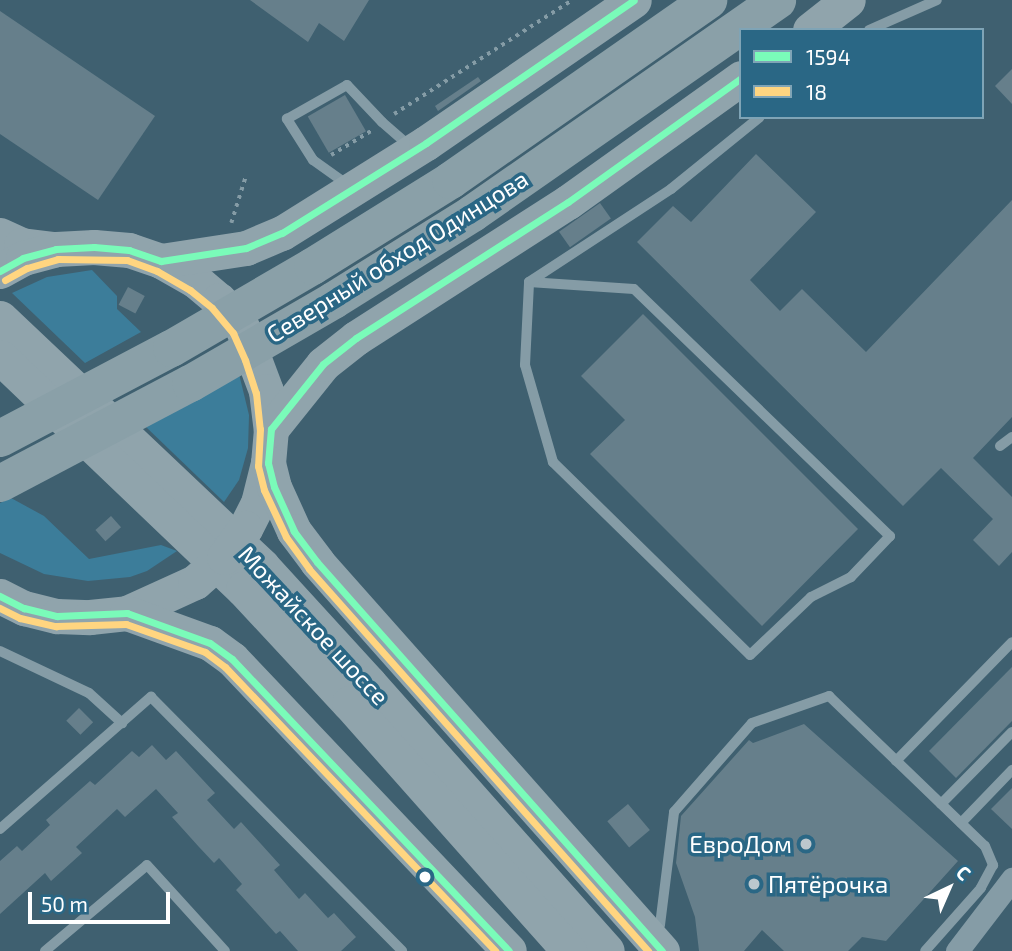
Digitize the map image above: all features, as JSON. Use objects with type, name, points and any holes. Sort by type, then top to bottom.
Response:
[{"type":"highway","name":"Северный обход Одинцова","points":[[0,438],[171,348],[312,266],[450,180],[708,0]]},
{"type":"highway","name":"Северный обход Одинцова","points":[[0,483],[190,383],[333,300],[472,213],[777,0]]},
{"type":"main road","points":[[161,261],[246,248],[282,233],[403,158],[634,0]]},
{"type":"main road","points":[[648,0],[644,30],[651,51],[664,69],[682,83],[704,89],[733,83]]},
{"type":"main road","points":[[813,28],[848,0]]},
{"type":"main road","points":[[271,429],[299,390],[326,361],[356,338],[568,202],[733,83]]},
{"type":"main road","points":[[403,158],[438,180],[454,195],[462,211],[463,240],[448,279]]},
{"type":"main road","points":[[0,235],[21,244],[56,249],[94,247],[130,250],[161,261],[204,288],[242,327],[266,391],[271,429],[268,463],[258,503],[245,528],[224,557],[195,582],[127,613],[90,617],[57,616],[24,608],[0,596]]},
{"type":"main road","points":[[0,271],[23,258],[56,249]]},
{"type":"main road","name":"Можайское шоссе","points":[[0,318],[262,566],[369,682],[607,951]]},
{"type":"main road","name":"Можайское шоссе","points":[[0,357],[243,589],[349,703],[569,951]]},
{"type":"main road","points":[[268,463],[274,486],[294,531],[317,562],[655,943]]},
{"type":"main road","points":[[127,613],[210,643],[232,659],[509,951]]},
{"type":"street","points":[[957,951],[1012,878]]},
{"type":"lane","points":[[874,28],[937,0]]},
{"type":"lane","points":[[353,189],[313,160],[287,119],[347,85],[382,122],[403,158]]},
{"type":"lane","points":[[529,282],[671,189],[758,119]]},
{"type":"lane","points":[[529,282],[634,289],[890,536],[851,577],[811,597],[750,655],[554,462],[525,365],[529,282]]},
{"type":"lane","points":[[1000,446],[1012,437]]},
{"type":"lane","points":[[896,761],[1012,642]]},
{"type":"lane","points":[[0,651],[89,692],[122,723]]},
{"type":"lane","points":[[655,943],[660,925],[674,812],[752,723],[829,696],[985,846],[993,865],[981,888],[925,951]]},
{"type":"lane","points":[[0,829],[151,697],[400,950]]},
{"type":"lane","points":[[941,804],[1012,732]]},
{"type":"lane","points":[[961,823],[1012,771]]},
{"type":"lane","points":[[45,951],[147,865],[225,951]]},
{"type":"path","points":[[301,141],[333,157],[382,122],[572,0]]},
{"type":"path","points":[[230,225],[246,175]]},
{"type":"shaded area","points":[[92,270],[117,296],[117,309],[141,332],[85,363],[12,293],[47,277]]},
{"type":"shaded area","points":[[239,374],[249,415],[248,448],[239,480],[224,502],[146,427]]},
{"type":"shaded area","points":[[11,498],[44,516],[89,559],[161,545],[177,551],[147,571],[130,577],[88,581],[44,574],[0,553],[0,503]]},
{"type":"building","points":[[250,0],[369,0],[344,41],[319,23],[308,42]]},
{"type":"building","points":[[0,11],[155,116],[98,200],[0,134]]},
{"type":"building","points":[[1012,69],[1012,104],[995,86]]},
{"type":"building","points":[[478,77],[481,81],[438,111],[435,106]]},
{"type":"building","points":[[345,95],[366,131],[329,153],[308,116]]},
{"type":"building","points":[[756,154],[816,212],[750,280],[780,311],[802,289],[866,352],[1012,200],[1012,417],[973,458],[1012,497],[1012,552],[999,566],[973,540],[993,519],[941,468],[903,506],[637,242],[673,206],[691,222]]},
{"type":"building","points":[[600,203],[611,219],[570,247],[559,232]]},
{"type":"building","points":[[128,287],[145,296],[135,314],[119,305]]},
{"type":"building","points":[[643,314],[858,529],[762,626],[590,454],[625,420],[581,376]]},
{"type":"building","points":[[111,516],[121,527],[105,541],[95,530]]},
{"type":"building","points":[[1012,667],[1012,721],[956,778],[929,751]]},
{"type":"building","points":[[79,708],[93,722],[80,735],[66,721]]},
{"type":"building","name":"ЕвроДом","points":[[804,724],[958,861],[886,941],[862,937],[848,951],[784,951],[762,930],[744,951],[699,951],[695,917],[676,863],[681,816],[749,740],[753,743]]},
{"type":"building","points":[[152,745],[166,760],[176,751],[215,793],[207,800],[234,829],[241,822],[280,865],[274,870],[299,899],[305,893],[328,918],[334,913],[356,937],[341,951],[298,951],[280,931],[276,934],[236,890],[242,884],[219,858],[214,863],[172,817],[178,813],[156,789],[125,817],[117,809],[76,847],[82,853],[51,881],[45,873],[0,914],[0,861],[17,846],[22,851],[50,825],[46,820],[90,781],[95,785],[132,751],[139,757]]},
{"type":"building","points":[[1012,788],[1012,829],[991,809]]},
{"type":"building","points":[[628,804],[650,830],[629,847],[607,821]]},
{"type":"transit line","name":"1594","points":[[0,271],[23,258],[56,249],[94,247],[129,250],[161,261],[246,248],[282,233],[426,143],[634,0]]},
{"type":"transit line","name":"1594","points":[[662,951],[317,562],[294,531],[274,487],[268,463],[271,429],[323,364],[356,338],[568,202],[739,79]]},
{"type":"transit line","name":"18","points":[[5,280],[27,268],[58,259],[127,260],[157,271],[190,290],[212,308],[233,333],[256,393],[260,429],[258,466],[264,490],[286,537],[309,569],[648,951]]},
{"type":"transit line","name":"1594","points":[[0,596],[24,608],[57,616],[127,613],[210,643],[232,659],[509,951]]},
{"type":"transit line","name":"18","points":[[0,608],[20,618],[56,626],[126,624],[205,652],[225,667],[495,951]]},
{"type":"place","name":"ЕвроДом","points":[[806,844]]},
{"type":"place","name":"Пятёрочка","points":[[754,884]]}]
